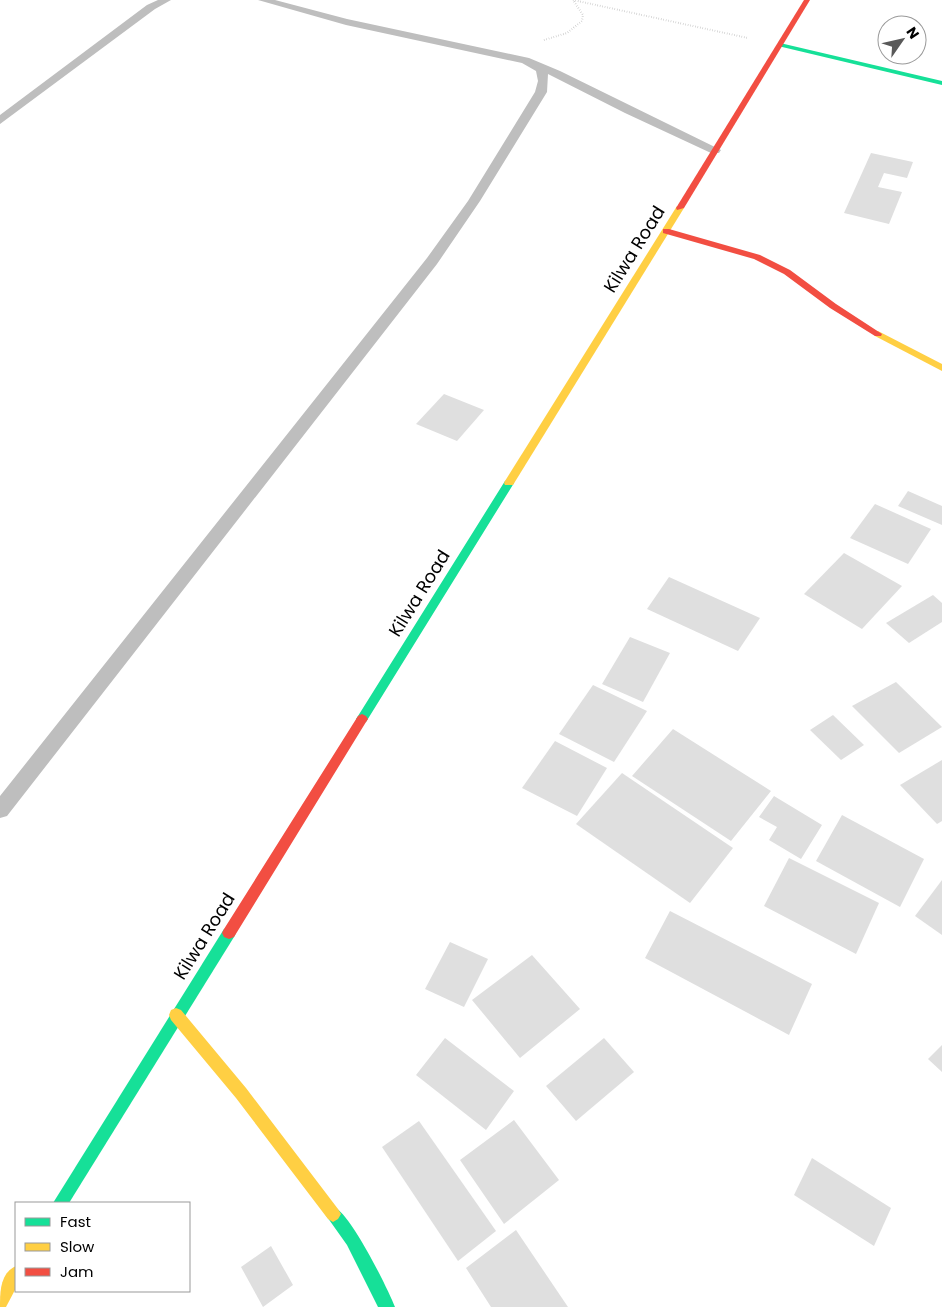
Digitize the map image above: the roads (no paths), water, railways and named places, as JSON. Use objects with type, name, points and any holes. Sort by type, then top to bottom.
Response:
[{"type":"main road","name":"Kilwa Road","points":[[61,1202],[666,231],[807,0]]},
{"type":"main road","points":[[780,45],[942,83]]},
{"type":"main road","points":[[666,231],[757,257],[780,268],[833,306],[907,351],[942,368]]},
{"type":"main road","points":[[176,1015],[241,1092],[352,1240],[387,1307]]},
{"type":"main road","points":[[0,1301],[15,1276]]},
{"type":"lane","points":[[0,121],[151,7],[166,0]]},
{"type":"lane","points":[[263,0],[346,22],[531,62],[629,111],[716,150]]},
{"type":"lane","points":[[0,810],[432,261],[474,201],[541,92],[545,81],[543,72],[531,62]]}]
